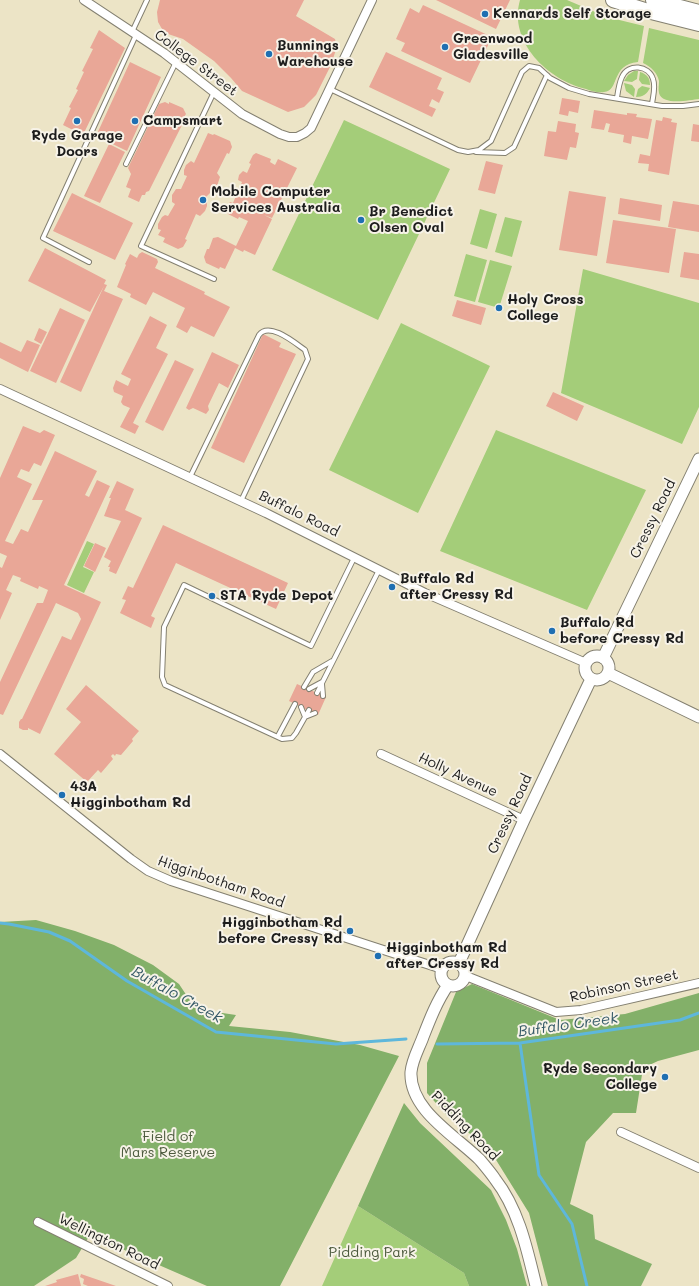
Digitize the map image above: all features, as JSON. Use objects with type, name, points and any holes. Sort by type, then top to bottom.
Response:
[{"type":"highway","points":[[613,0],[651,12],[699,24]]},
{"type":"highway","points":[[653,0],[699,12]]},
{"type":"street","name":"College Street","points":[[84,0],[176,62],[242,114],[280,134],[289,137],[297,137],[305,134],[311,128],[330,89]]},
{"type":"street","points":[[330,89],[372,0]]},
{"type":"street","name":"Buffalo Road","points":[[0,389],[190,477],[425,593],[586,663]]},
{"type":"street","name":"Cressy Road","points":[[603,658],[699,459]]},
{"type":"street","points":[[596,656],[603,658],[608,663],[608,673],[602,679],[591,679],[585,670],[586,663],[592,657],[596,656]]},
{"type":"street","points":[[608,673],[699,717]]},
{"type":"street","name":"Cressy Road","points":[[459,963],[524,820],[591,679]]},
{"type":"street","name":"Higginbotham Road","points":[[0,754],[148,871],[171,881],[442,969]]},
{"type":"street","name":"Holly Avenue","points":[[382,754],[524,820]]},
{"type":"street","points":[[447,963],[459,963],[464,967],[466,976],[461,984],[457,986],[448,985],[441,976],[442,969],[447,963]]},
{"type":"street","name":"Robinson Street","points":[[466,976],[556,1012],[581,1010],[699,983]]},
{"type":"street","name":"Pidding Road","points":[[448,985],[440,996],[418,1050],[411,1072],[416,1096],[435,1120],[480,1160],[508,1198],[518,1220],[536,1286]]},
{"type":"street","points":[[621,1132],[699,1168]]},
{"type":"street","name":"Wellington Road","points":[[38,1222],[168,1286]]},
{"type":"lane","points":[[89,262],[43,238],[134,33],[147,0]]},
{"type":"lane","points":[[126,164],[176,62]]},
{"type":"lane","points":[[468,152],[478,150],[491,141],[524,69],[529,66],[536,66],[559,83],[578,92],[652,104],[683,106],[699,104]]},
{"type":"lane","points":[[617,98],[620,82],[626,71],[637,67],[643,68],[652,75],[654,81],[652,104]]},
{"type":"lane","points":[[330,89],[463,151],[501,154],[512,150],[516,144],[547,75]]},
{"type":"lane","points":[[214,92],[141,246],[214,279]]},
{"type":"lane","points":[[190,477],[259,335],[263,330],[276,332],[305,350],[308,359],[241,502]]},
{"type":"lane","points":[[308,710],[305,718],[292,738],[282,739],[165,685],[162,677],[164,627],[184,585],[311,646],[354,558]]},
{"type":"lane","points":[[317,693],[379,570]]},
{"type":"lane","points":[[322,682],[306,688],[313,672],[333,661]]},
{"type":"lane","points":[[322,682],[323,696]]},
{"type":"lane","points":[[278,736],[295,704]]},
{"type":"lane","points":[[301,707],[305,718]]},
{"type":"lane","points":[[305,718],[315,713]]},
{"type":"green space","points":[[520,0],[567,0],[607,17],[644,26],[638,62],[629,64],[623,68],[609,91],[604,92],[590,90],[572,84],[558,77],[545,68],[534,57],[526,44],[520,30],[518,16]]},
{"type":"green space","points":[[649,28],[699,40],[699,99],[671,101],[665,100],[661,97],[659,93],[659,81],[657,75],[651,68],[643,63]]},
{"type":"green space","points":[[634,71],[638,71],[637,79],[632,82],[624,81],[628,75]]},
{"type":"green space","points":[[640,72],[648,77],[650,85],[642,84],[639,80]]},
{"type":"green space","points":[[624,83],[632,85],[635,89],[634,97],[626,91]]},
{"type":"green space","points":[[642,86],[650,88],[644,95],[636,97],[638,89]]},
{"type":"green space","name":"Br Benedict Olsen Oval","points":[[344,120],[450,169],[378,320],[272,270]]},
{"type":"green space","points":[[480,209],[497,214],[487,249],[470,244]]},
{"type":"green space","points":[[505,217],[522,221],[512,257],[495,252]]},
{"type":"green space","points":[[466,254],[487,260],[475,302],[454,296]]},
{"type":"green space","points":[[490,260],[512,266],[499,308],[478,302]]},
{"type":"green space","points":[[583,269],[699,303],[699,407],[682,444],[561,393]]},
{"type":"green space","points":[[401,323],[490,366],[418,513],[329,470]]},
{"type":"green space","points":[[496,430],[646,490],[587,610],[440,551]]},
{"type":"green space","points":[[87,541],[94,544],[83,567],[94,572],[84,593],[67,585]]},
{"type":"green space","name":"Field of Mars Reserve","points":[[36,920],[75,931],[114,945],[153,965],[179,984],[189,999],[202,1010],[236,1015],[229,1026],[290,1032],[360,1045],[399,1056],[280,1286],[207,1286],[90,1235],[76,1258],[34,1286],[0,1286],[0,922]]},
{"type":"green space","points":[[472,984],[560,1020],[625,1014],[699,993],[699,1050],[658,1061],[643,1068],[636,1113],[613,1113],[586,1142],[570,1204],[593,1215],[595,1239],[652,1264],[641,1286],[548,1286],[529,1213],[493,1155],[473,1136],[450,1119],[427,1093],[427,1063],[456,992]]},
{"type":"green space","points":[[404,1103],[420,1123],[491,1190],[506,1220],[517,1249],[527,1286],[469,1286],[464,1273],[358,1206]]},
{"type":"green space","name":"Pidding Park","points":[[358,1206],[464,1273],[469,1286],[322,1286]]},
{"type":"building","name":"Bunnings Warehouse","points":[[160,0],[304,0],[296,16],[335,39],[337,47],[330,67],[316,95],[304,107],[288,112],[242,91],[214,61],[183,39],[168,34],[162,29],[158,22],[157,12]]},
{"type":"building","name":"Kennards Self Storage","points":[[436,0],[510,0],[496,29]]},
{"type":"building","name":"Greenwood Gladesville","points":[[423,5],[492,37],[470,83],[401,51],[405,43],[396,39],[410,8],[419,13]]},
{"type":"building","points":[[99,30],[125,48],[83,135],[63,125],[71,108],[69,107],[78,90],[76,89],[84,72],[82,71],[93,49],[90,48]]},
{"type":"building","points":[[386,52],[442,78],[437,89],[444,92],[439,103],[432,99],[429,106],[436,109],[432,117],[369,87]]},
{"type":"building","points":[[130,62],[161,77],[127,151],[96,136]]},
{"type":"building","points":[[562,98],[580,101],[578,113],[569,111],[568,116],[559,114]]},
{"type":"building","points":[[165,102],[169,104],[169,102],[183,108],[186,114],[182,120],[184,121],[149,191],[146,192],[145,195],[142,195],[139,202],[128,197],[131,189],[126,187],[131,174],[128,168],[159,104]]},
{"type":"building","points":[[594,110],[627,115],[627,113],[637,114],[636,117],[652,119],[648,139],[632,136],[631,144],[623,142],[624,135],[608,132],[610,124],[606,123],[604,130],[591,128]]},
{"type":"building","points":[[663,117],[672,119],[671,122],[677,123],[669,175],[648,171],[649,164],[638,163],[640,154],[650,156],[656,120],[662,121]]},
{"type":"building","points":[[558,121],[576,124],[575,132],[579,133],[576,148],[570,147],[567,160],[544,156],[548,131],[556,132]]},
{"type":"building","points":[[693,124],[699,125],[699,142],[691,141]]},
{"type":"building","points":[[208,133],[230,141],[232,147],[229,154],[227,153],[217,173],[220,177],[217,186],[203,200],[207,202],[205,211],[200,216],[196,214],[185,239],[187,240],[183,247],[178,249],[163,242],[165,238],[158,235],[161,230],[158,229],[158,224],[162,217],[165,215],[168,216],[175,204],[172,202],[172,195],[176,189],[181,189],[187,176],[184,175],[186,165],[191,161],[194,163]]},
{"type":"building","points":[[109,144],[125,152],[100,203],[84,196]]},
{"type":"building","points":[[256,153],[271,159],[270,162],[275,165],[278,159],[297,168],[272,218],[264,215],[272,219],[255,255],[235,248],[225,269],[220,267],[219,269],[206,263],[204,257],[213,238],[218,237],[236,246],[248,221],[239,217],[238,219],[228,214],[226,209],[230,202],[233,203],[242,182],[238,180],[239,175],[243,171],[247,173],[251,164],[249,163],[253,155]]},
{"type":"building","points":[[486,161],[503,165],[495,194],[478,190]]},
{"type":"building","points":[[569,191],[606,197],[597,256],[559,250]]},
{"type":"building","points":[[72,193],[133,223],[115,260],[53,231]]},
{"type":"building","points":[[620,198],[662,205],[660,221],[618,214]]},
{"type":"building","points":[[673,201],[699,205],[699,232],[668,227]]},
{"type":"building","points":[[613,220],[676,229],[669,273],[606,263]]},
{"type":"building","points":[[45,248],[106,280],[104,284],[107,285],[104,291],[123,299],[81,392],[60,382],[104,286],[90,312],[28,281]]},
{"type":"building","points":[[142,252],[157,259],[158,262],[155,268],[205,292],[204,294],[230,307],[214,337],[191,326],[187,333],[176,327],[185,308],[153,292],[146,305],[130,297],[131,294],[117,287],[130,254],[137,258]]},
{"type":"building","points":[[684,252],[699,254],[699,280],[680,277]]},
{"type":"building","points":[[457,300],[486,308],[481,325],[452,316]]},
{"type":"building","points":[[60,308],[85,320],[56,383],[30,371]]},
{"type":"building","points":[[150,316],[167,325],[156,348],[168,354],[133,423],[139,426],[135,434],[120,427],[130,408],[123,405],[121,402],[123,396],[114,392],[113,388],[116,380],[128,386],[131,379],[121,374]]},
{"type":"building","points":[[39,328],[47,332],[41,344],[34,340]]},
{"type":"building","points":[[263,334],[281,343],[279,347],[296,354],[244,463],[211,448]]},
{"type":"building","points":[[27,340],[40,345],[28,372],[0,358],[0,342],[21,352]]},
{"type":"building","points":[[212,352],[239,365],[228,388],[219,383],[208,406],[209,410],[206,414],[193,408],[189,410],[186,408]]},
{"type":"building","points":[[175,360],[194,369],[163,431],[145,422]]},
{"type":"building","points":[[553,392],[584,406],[577,421],[546,406]]},
{"type":"building","points":[[23,426],[40,433],[44,430],[55,435],[41,466],[34,463],[29,472],[21,469],[17,477],[32,484],[5,541],[13,544],[21,529],[28,532],[43,500],[32,500],[55,451],[97,471],[85,495],[89,497],[97,480],[110,486],[64,585],[101,602],[40,734],[28,728],[28,730],[23,730],[19,728],[19,722],[22,719],[62,636],[71,640],[81,619],[78,613],[56,603],[3,715],[0,714],[0,682],[37,603],[43,603],[48,590],[39,586],[38,589],[20,581],[21,578],[13,575],[6,590],[12,593],[0,620],[0,567],[2,568],[7,556],[0,553],[0,478]]},
{"type":"building","points":[[117,481],[134,489],[125,510],[142,518],[116,574],[109,571],[110,567],[108,567],[111,561],[104,557],[121,521],[104,516],[111,498],[109,498]]},
{"type":"building","points":[[163,525],[288,583],[276,609],[176,563],[151,616],[155,618],[151,628],[120,613],[126,600],[122,599],[128,586],[133,588]]},
{"type":"building","points":[[95,543],[106,548],[95,572],[84,566]]},
{"type":"building","points":[[297,684],[326,697],[318,715],[289,701]]},
{"type":"building","points":[[86,685],[139,731],[121,755],[116,754],[115,756],[113,754],[111,756],[113,759],[101,773],[98,770],[87,782],[54,754],[81,722],[66,709]]},
{"type":"building","points":[[78,1274],[81,1286],[45,1286],[57,1282],[56,1280]]},
{"type":"building","points":[[81,1274],[116,1286],[88,1286],[83,1284],[84,1279],[80,1277]]},
{"type":"waterway","name":"Buffalo Creek","points":[[0,923],[49,932],[70,941],[127,981],[216,1032],[336,1044],[406,1039]]},
{"type":"waterway","name":"Buffalo Creek","points":[[437,1044],[520,1043],[680,1020],[699,1013]]},
{"type":"waterway","points":[[520,1043],[539,1175],[572,1224],[587,1286]]},
{"type":"place","name":"Kennards Self Storage","points":[[485,14]]},
{"type":"place","name":"Greenwood Gladesville","points":[[445,47]]},
{"type":"place","name":"Bunnings Warehouse","points":[[269,54]]},
{"type":"place","name":"Ryde Garage Doors","points":[[77,121]]},
{"type":"place","name":"Campsmart","points":[[135,121]]},
{"type":"place","name":"Mobile Computer Services Australia","points":[[203,200]]},
{"type":"place","name":"Br Benedict Olsen Oval","points":[[361,220]]},
{"type":"place","name":"Holy Cross College","points":[[499,308]]},
{"type":"place","name":"Buffalo Rd after Cressy Rd","points":[[392,587]]},
{"type":"place","name":"STA Ryde Depot","points":[[212,596]]},
{"type":"place","name":"Buffalo Rd before Cressy Rd","points":[[552,631]]},
{"type":"place","name":"43A Higginbotham Rd","points":[[62,795]]},
{"type":"place","name":"Higginbotham Rd before Cressy Rd","points":[[350,931]]},
{"type":"place","name":"Higginbotham Rd after Cressy Rd","points":[[378,956]]},
{"type":"place","name":"Ryde Secondary College","points":[[665,1077]]}]
